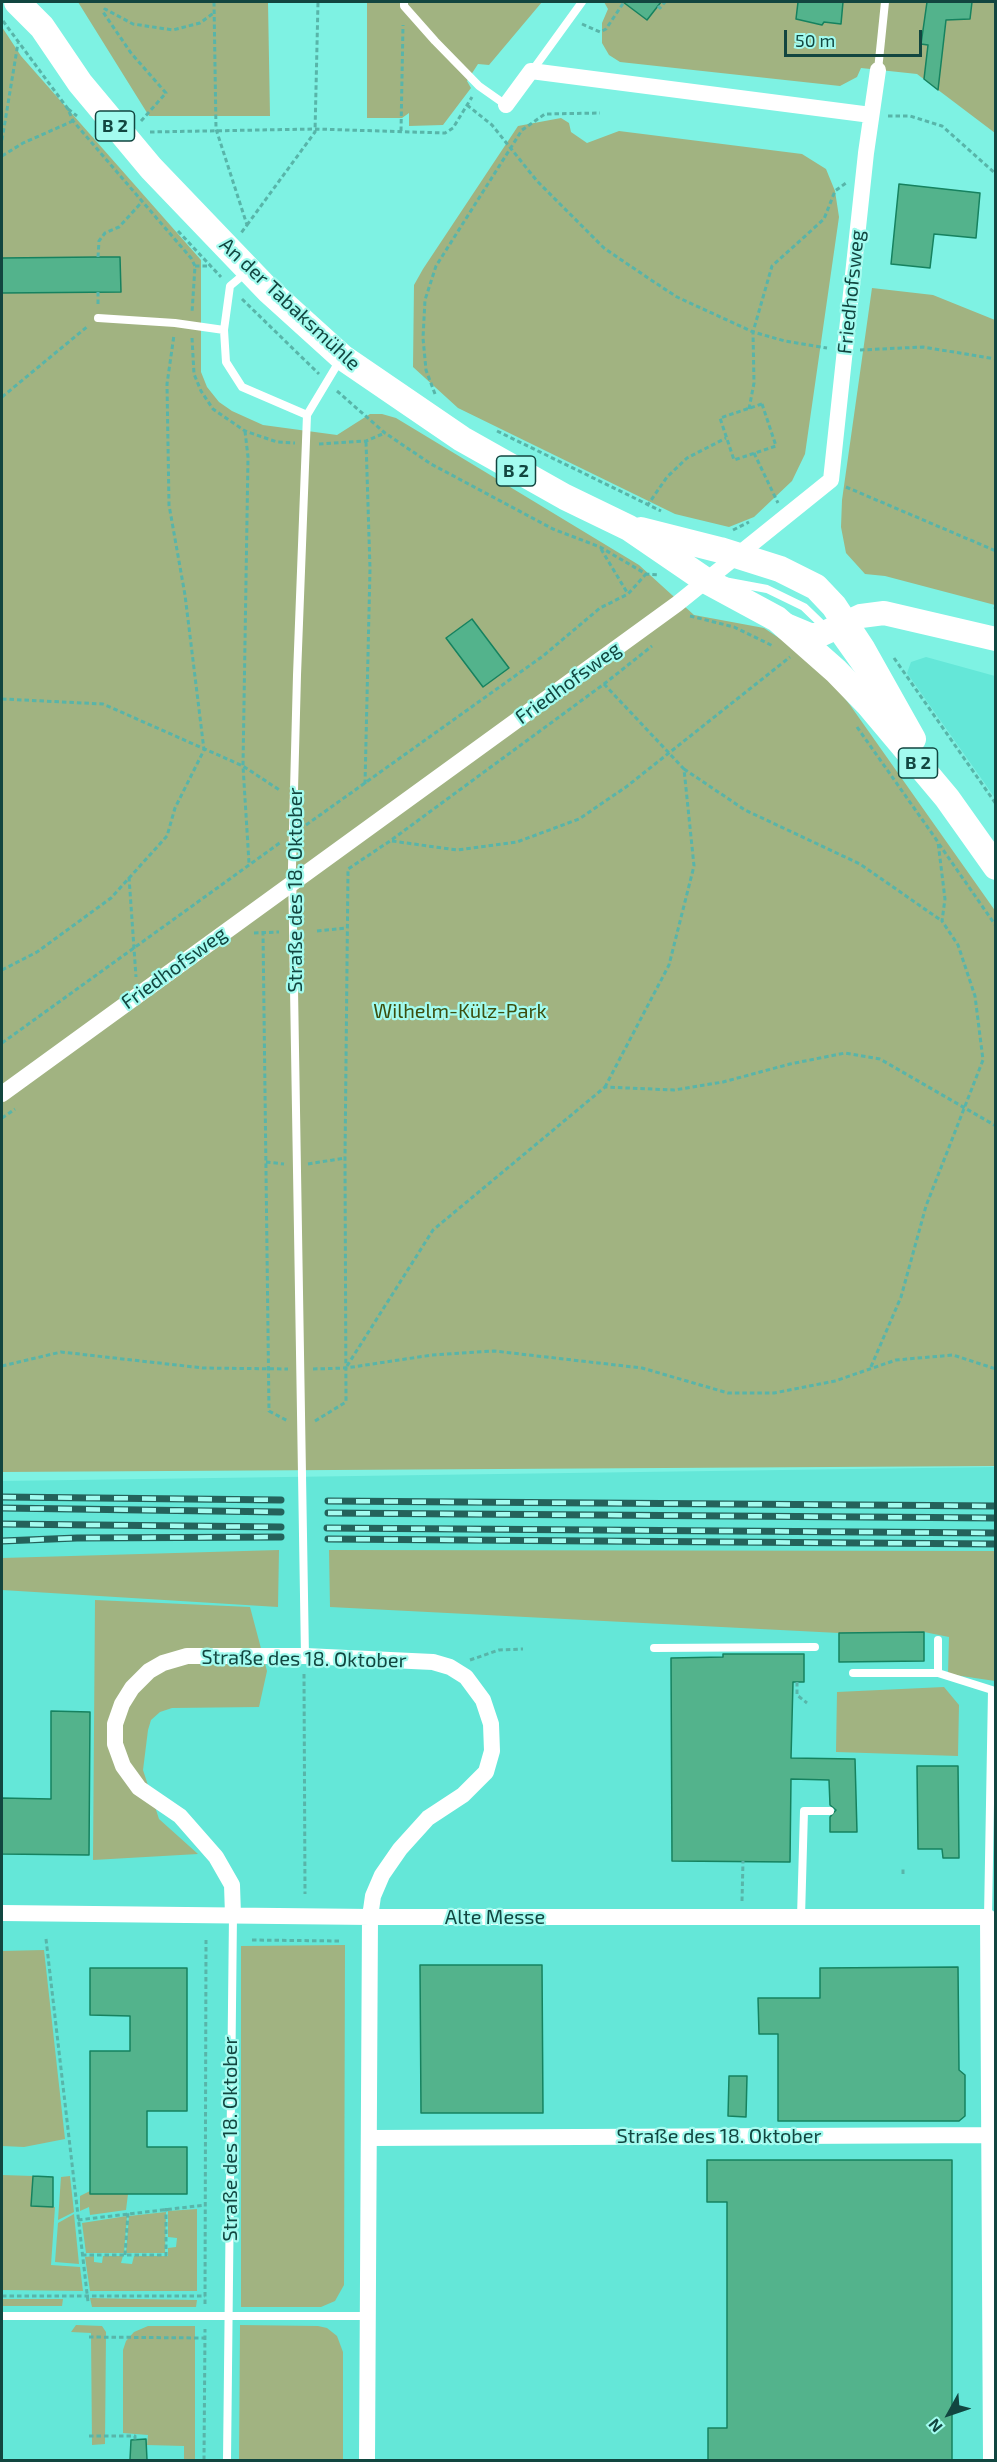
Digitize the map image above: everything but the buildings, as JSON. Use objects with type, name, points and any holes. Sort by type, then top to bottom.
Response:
[{"type":"main road","name":"An der Tabaksmühle","points":[[17,2],[42,27],[80,83],[219,257],[239,278],[408,404],[489,455],[565,497],[629,528],[705,580],[783,624],[810,635],[837,632],[870,614],[891,613],[996,639]]},
{"type":"main road","name":"An der Tabaksmühle","points":[[35,2],[42,27]]},
{"type":"main road","name":"B 2","points":[[2,5],[42,27]]},
{"type":"main road","name":"An der Tabaksmühle","points":[[629,528],[733,543]]},
{"type":"main road","name":"B 2","points":[[733,543],[805,579],[828,597],[837,632],[947,798],[996,867]]},
{"type":"main road","name":"B 2","points":[[783,624],[846,680],[947,798]]},
{"type":"main road","points":[[837,632],[836,658],[846,680]]},
{"type":"street","name":"Friedhofsweg","points":[[2,1094],[665,613],[705,580],[733,543],[786,519],[831,480],[864,173],[878,70]]},
{"type":"street","points":[[507,105],[531,71],[871,116]]},
{"type":"street","name":"Straße des 18. Oktober","points":[[233,1915],[232,1884],[216,1857],[180,1816],[139,1788],[123,1766],[115,1744],[115,1724],[122,1704],[132,1688],[149,1671],[163,1663],[187,1656],[305,1656],[433,1662],[457,1672],[475,1688],[491,1724],[492,1751],[486,1772],[463,1795],[428,1818],[400,1849],[382,1875],[373,1896],[370,1917],[368,2460]]},
{"type":"street","name":"Alte Messe","points":[[2,1913],[370,1917],[988,1917]]},
{"type":"street","points":[[988,1917],[993,2135],[991,2460]]},
{"type":"street","name":"Straße des 18. Oktober","points":[[370,2138],[993,2135]]},
{"type":"lane","points":[[531,71],[582,2]]},
{"type":"lane","name":"Friedhofsweg","points":[[878,70],[885,2]]},
{"type":"lane","points":[[404,4],[478,86],[507,105]]},
{"type":"lane","points":[[239,278],[224,330],[226,363],[242,387],[307,415]]},
{"type":"lane","points":[[98,318],[176,323],[224,330]]},
{"type":"lane","name":"Straße des 18. Oktober","points":[[305,1656],[302,1369],[292,883],[294,800],[307,415],[342,357]]},
{"type":"lane","points":[[705,580],[738,582],[778,593],[804,608],[837,632]]},
{"type":"lane","points":[[938,1640],[938,1673]]},
{"type":"lane","points":[[654,1648],[815,1647]]},
{"type":"lane","points":[[853,1673],[938,1673],[992,1690],[994,1723],[988,1917]]},
{"type":"lane","points":[[801,1917],[804,1811],[830,1811]]},
{"type":"lane","name":"Straße des 18. Oktober","points":[[227,2460],[233,1915]]},
{"type":"lane","points":[[2,2316],[368,2316]]},
{"type":"path","points":[[214,2],[216,129],[247,225]]},
{"type":"path","points":[[318,2],[315,129],[247,225],[219,257],[327,382],[385,433],[431,464],[553,529],[600,547],[646,574],[628,594],[600,608],[543,656],[321,815]]},
{"type":"path","points":[[569,19],[600,32],[606,29],[627,2]]},
{"type":"path","points":[[658,6],[660,8],[665,2]]},
{"type":"path","points":[[401,131],[404,4]]},
{"type":"path","points":[[124,137],[166,93],[130,53],[103,12],[105,9],[133,24],[173,30],[194,25],[215,11]]},
{"type":"path","points":[[2,20],[68,109]]},
{"type":"path","points":[[2,140],[18,43]]},
{"type":"path","points":[[124,137],[155,130],[216,129],[445,133],[453,128],[478,86]]},
{"type":"path","points":[[467,105],[492,125],[537,181],[604,248],[677,297],[753,332],[785,341],[844,351],[923,347],[996,359]]},
{"type":"path","points":[[435,394],[426,370],[423,338],[425,300],[436,266],[522,130],[545,114],[600,113]]},
{"type":"path","points":[[871,116],[910,116],[942,126],[996,174]]},
{"type":"path","points":[[2,156],[23,143],[73,121]]},
{"type":"path","points":[[749,409],[754,383],[753,332],[772,266],[824,219],[835,191],[864,173]]},
{"type":"path","points":[[98,257],[99,241],[105,233],[119,226],[141,203]]},
{"type":"path","points":[[2,397],[98,318]]},
{"type":"path","points":[[2,970],[37,952],[111,898],[167,836],[175,808],[204,750],[185,595],[169,505],[167,384],[176,323]]},
{"type":"path","points":[[424,389],[443,399]]},
{"type":"path","points":[[762,404],[776,446],[734,460],[726,438],[720,418],[762,404]]},
{"type":"path","points":[[2,1043],[249,863],[243,766],[248,513],[248,457],[245,431]]},
{"type":"path","points":[[496,431],[647,506],[666,513]]},
{"type":"path","points":[[647,506],[667,477],[687,458],[726,438]]},
{"type":"path","points":[[365,784],[370,569],[366,441]]},
{"type":"path","points":[[754,453],[786,519]]},
{"type":"path","points":[[831,480],[996,551]]},
{"type":"path","points":[[769,507],[776,500]]},
{"type":"path","points":[[733,543],[753,520]]},
{"type":"path","points":[[600,547],[628,594]]},
{"type":"path","points":[[681,622],[690,615],[734,627],[798,663]]},
{"type":"path","points":[[279,932],[263,931],[269,1411],[303,1430],[346,1402],[348,868],[390,841],[604,684],[656,643]]},
{"type":"path","points":[[893,656],[996,804]]},
{"type":"path","points":[[390,841],[457,850],[517,842],[579,819],[626,787],[790,657]]},
{"type":"path","points":[[604,684],[684,769],[745,810],[860,864],[942,921],[958,945],[975,996],[983,1060],[963,1106],[926,1206],[901,1297],[870,1369]]},
{"type":"path","points":[[2,699],[103,704],[243,766],[294,800]]},
{"type":"path","points":[[851,719],[996,926]]},
{"type":"path","points":[[346,1368],[433,1230],[605,1087],[669,965],[694,866],[684,769]]},
{"type":"path","points":[[938,842],[945,899],[942,921]]},
{"type":"path","points":[[129,877],[133,948]]},
{"type":"path","points":[[317,931],[347,928]]},
{"type":"path","points":[[605,1087],[674,1090],[723,1082],[790,1064],[845,1053],[880,1059],[996,1126]]},
{"type":"path","points":[[2,1366],[61,1352],[203,1368],[269,1370],[346,1368],[432,1355],[494,1351],[642,1368],[728,1393],[774,1393],[835,1381],[896,1360],[952,1355],[996,1369]]},
{"type":"path","points":[[457,1672],[473,1657],[499,1650],[523,1649]]},
{"type":"path","points":[[797,1682],[797,1695],[807,1702]]},
{"type":"path","points":[[303,1686],[305,1894]]},
{"type":"path","points":[[741,1917],[743,1862]]},
{"type":"path","points":[[903,1867],[903,1874]]},
{"type":"path","points":[[46,1939],[90,2316]]},
{"type":"path","points":[[204,2460],[206,1940]]},
{"type":"path","points":[[252,1940],[339,1941]]},
{"type":"path","points":[[78,2220],[205,2205]]},
{"type":"path","points":[[82,2255],[166,2255],[166,2208]]},
{"type":"path","points":[[125,2255],[128,2213]]},
{"type":"path","points":[[2,2296],[205,2296]]},
{"type":"path","points":[[89,2337],[205,2338]]},
{"type":"path","points":[[89,2436],[135,2436],[135,2440]]},
{"type":"shaded area","points":[[926,657],[995,676],[995,798],[907,673],[911,662]]},
{"type":"shaded area","points":[[995,1467],[995,2460],[2,2460],[2,1481]]},
{"type":"green space","points":[[78,2],[268,2],[270,116],[149,116]]},
{"type":"green space","points":[[367,2],[542,2],[489,65],[478,64],[467,81],[471,88],[443,125],[409,126],[409,113],[402,118],[367,118]]},
{"type":"green space","points":[[604,2],[995,2],[995,133],[917,74],[861,68],[857,77],[840,86],[620,62],[609,55],[602,43],[602,23],[608,9]]},
{"type":"green space","name":"Wilhelm-Külz-Park","points":[[2,27],[21,56],[201,260],[201,372],[207,387],[219,402],[232,411],[263,425],[337,435],[370,414],[382,414],[396,418],[639,565],[694,615],[764,628],[791,646],[828,677],[996,912],[995,1466],[2,1472]]},
{"type":"green space","points":[[561,118],[569,123],[571,132],[587,143],[619,131],[802,154],[826,169],[835,191],[839,217],[805,454],[792,481],[754,517],[729,527],[675,514],[458,408],[413,367],[414,285],[423,269],[518,126]]},
{"type":"green space","points":[[872,288],[933,295],[995,320],[995,605],[885,576],[865,574],[846,553],[841,527],[842,500]]},
{"type":"green space","points":[[279,1550],[278,1607],[2,1590],[2,1558]]},
{"type":"green space","points":[[329,1550],[995,1551],[995,1681],[948,1674],[949,1637],[924,1632],[839,1633],[330,1607]]},
{"type":"green space","points":[[95,1600],[250,1607],[267,1671],[259,1707],[172,1708],[160,1712],[151,1720],[148,1730],[143,1770],[159,1819],[198,1854],[93,1860]]},
{"type":"green space","points":[[944,1687],[959,1705],[958,1756],[836,1752],[837,1692]]},
{"type":"green space","points":[[345,1945],[344,2285],[335,2301],[321,2307],[241,2307],[241,1946]]},
{"type":"green space","points":[[44,1950],[65,2139],[24,2147],[2,2146],[2,1951]]},
{"type":"green space","points":[[2,2175],[33,2176],[32,2206],[55,2207],[51,2265],[80,2267],[83,2291],[2,2290]]},
{"type":"green space","points":[[70,2176],[74,2212],[58,2220],[61,2177]]},
{"type":"green space","points":[[90,2191],[90,2194],[128,2194],[126,2210],[90,2215],[89,2207],[80,2211],[80,2196]]},
{"type":"green space","points":[[197,2209],[197,2291],[90,2291],[85,2257],[94,2256],[94,2262],[102,2263],[103,2256],[123,2256],[121,2263],[132,2264],[134,2256],[168,2256],[168,2248],[176,2247],[177,2238],[168,2237],[168,2211]]},
{"type":"green space","points":[[166,2212],[165,2253],[126,2253],[129,2216]]},
{"type":"green space","points":[[74,2214],[79,2264],[55,2262],[58,2223]]},
{"type":"green space","points":[[127,2216],[124,2253],[86,2253],[82,2223]]},
{"type":"green space","points":[[90,2298],[197,2300],[196,2307],[92,2307]]},
{"type":"green space","points":[[2,2299],[63,2299],[62,2306],[2,2306]]},
{"type":"green space","points":[[76,2325],[102,2326],[106,2332],[105,2444],[92,2445],[91,2333],[71,2332]]},
{"type":"green space","points":[[240,2325],[318,2326],[327,2328],[337,2336],[343,2352],[343,2460],[239,2460]]},
{"type":"green space","points":[[148,2326],[195,2326],[195,2460],[184,2460],[184,2446],[147,2445],[148,2435],[123,2433],[123,2350],[126,2341],[134,2332]]},
{"type":"railway","points":[[2,1497],[281,1500]]},
{"type":"railway","points":[[328,1501],[996,1506]]},
{"type":"railway","points":[[2,1508],[281,1512]]},
{"type":"railway","points":[[328,1513],[996,1518]]},
{"type":"railway","points":[[2,1524],[281,1527]]},
{"type":"railway","points":[[327,1528],[996,1533]]},
{"type":"railway","points":[[2,1541],[77,1538],[281,1537]]},
{"type":"railway","points":[[328,1539],[996,1544]]}]
